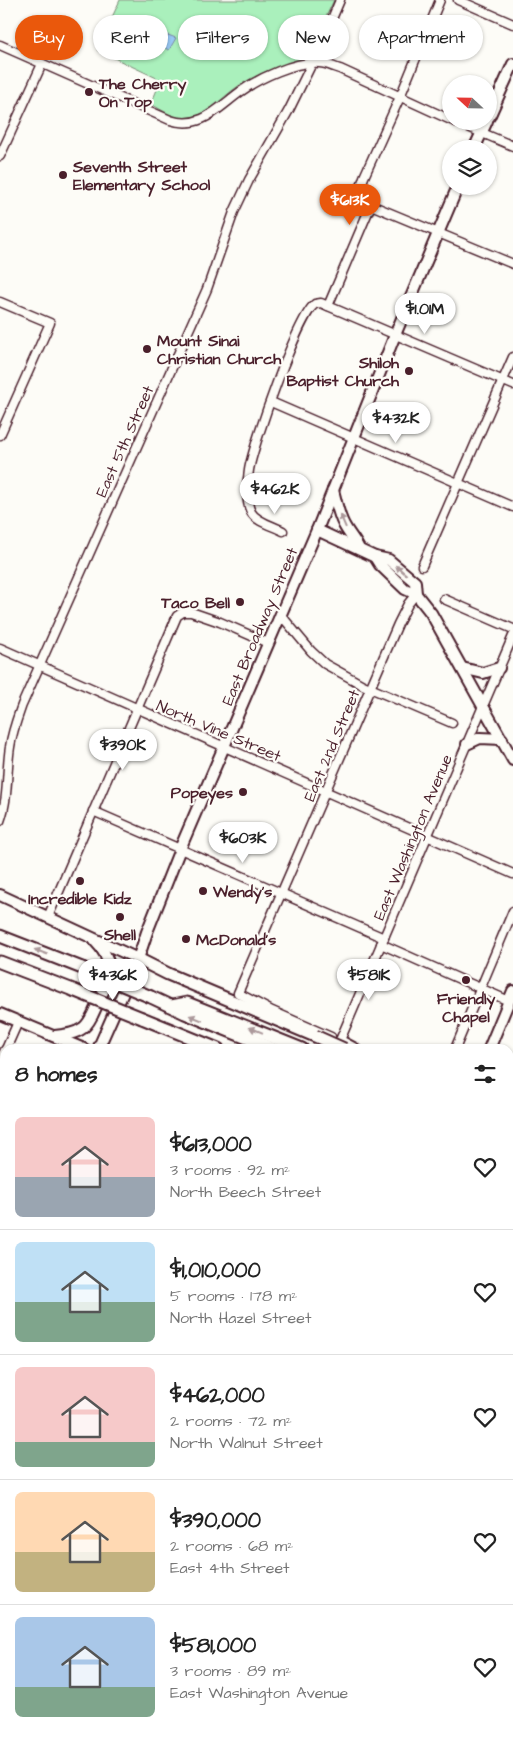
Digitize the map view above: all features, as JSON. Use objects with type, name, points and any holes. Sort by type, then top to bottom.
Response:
[{"type":"highway","points":[[0,936],[82,968],[262,1044]]},
{"type":"highway","points":[[138,959],[168,974],[335,1044]]},
{"type":"highway","points":[[0,962],[206,1044]]},
{"type":"highway","points":[[172,1006],[187,1003],[290,1044]]},
{"type":"highway","points":[[142,1018],[166,1033],[189,1044]]},
{"type":"main road","points":[[498,97],[513,64]]},
{"type":"main road","points":[[478,140],[482,130]]},
{"type":"main road","name":"East Broadway Street","points":[[100,1044],[138,959],[180,849],[317,530],[395,335],[454,195]]},
{"type":"main road","points":[[333,490],[340,518],[359,548]]},
{"type":"main road","points":[[317,530],[376,557],[380,565],[405,589],[416,594],[431,613],[513,760]]},
{"type":"main road","points":[[462,668],[483,673],[499,668]]},
{"type":"main road","points":[[467,744],[480,738],[502,739]]},
{"type":"main road","points":[[0,895],[138,959]]},
{"type":"main road","points":[[54,1036],[73,1033],[85,1027],[104,990],[110,974],[108,961],[104,950],[92,937]]},
{"type":"main road","points":[[491,1044],[511,996]]},
{"type":"main road","points":[[0,1014],[72,1044]]},
{"type":"street","name":"East 5th Street","points":[[0,821],[6,798],[8,762],[14,728],[40,666],[41,659],[206,289],[234,212],[249,180],[289,110],[340,0]]},
{"type":"street","points":[[440,0],[361,186],[361,198],[371,205],[513,264]]},
{"type":"street","points":[[458,0],[513,24]]},
{"type":"street","points":[[0,45],[170,120],[181,123],[194,122],[206,117],[253,84],[289,68],[312,62],[328,64],[442,116]]},
{"type":"street","points":[[0,156],[42,64]]},
{"type":"street","points":[[474,130],[513,146]]},
{"type":"street","points":[[328,306],[371,205]]},
{"type":"street","points":[[0,302],[50,324],[4,416],[0,435]]},
{"type":"street","points":[[283,531],[251,514],[248,478],[256,444],[271,402],[308,310],[315,304],[322,303],[513,385]]},
{"type":"street","points":[[422,566],[513,357]]},
{"type":"street","points":[[271,402],[513,507]]},
{"type":"street","name":"East 2nd Street","points":[[336,1044],[238,992],[398,624],[408,604],[416,594]]},
{"type":"street","points":[[444,599],[513,629]]},
{"type":"street","points":[[48,917],[138,710],[169,633],[180,614],[191,612],[220,622],[268,643]]},
{"type":"street","points":[[280,614],[321,661],[335,670],[371,688],[452,723]]},
{"type":"street","name":"East Washington Avenue","points":[[341,1044],[513,637]]},
{"type":"street","name":"North Vine Street","points":[[0,648],[513,874]]},
{"type":"street","points":[[93,811],[282,893],[480,988],[511,996]]},
{"type":"street","points":[[456,1044],[513,911]]},
{"type":"street","points":[[7,1044],[18,1022]]},
{"type":"green space","points":[[120,0],[334,0],[327,15],[278,15],[278,60],[300,60],[252,78],[238,86],[205,112],[185,119],[151,104],[161,80],[118,60],[168,60],[168,15],[113,15]]},
{"type":"water","points":[[168,35],[176,38],[168,50]]},
{"type":"place","name":"The Cherry On Top","points":[[89,92]]},
{"type":"place","name":"Seventh Street Elementary School","points":[[63,175]]},
{"type":"place","name":"Mount Sinai Christian Church","points":[[147,349]]},
{"type":"place","name":"Shiloh Baptist Church","points":[[409,371]]},
{"type":"place","name":"Taco Bell","points":[[240,602]]},
{"type":"place","name":"Popeyes","points":[[243,792]]},
{"type":"place","name":"Incredible Kidz","points":[[80,881]]},
{"type":"place","name":"Wendy's","points":[[203,891]]},
{"type":"place","name":"Shell","points":[[120,917]]},
{"type":"place","name":"McDonald's","points":[[186,939]]},
{"type":"place","name":"Friendly Chapel","points":[[466,980]]}]
